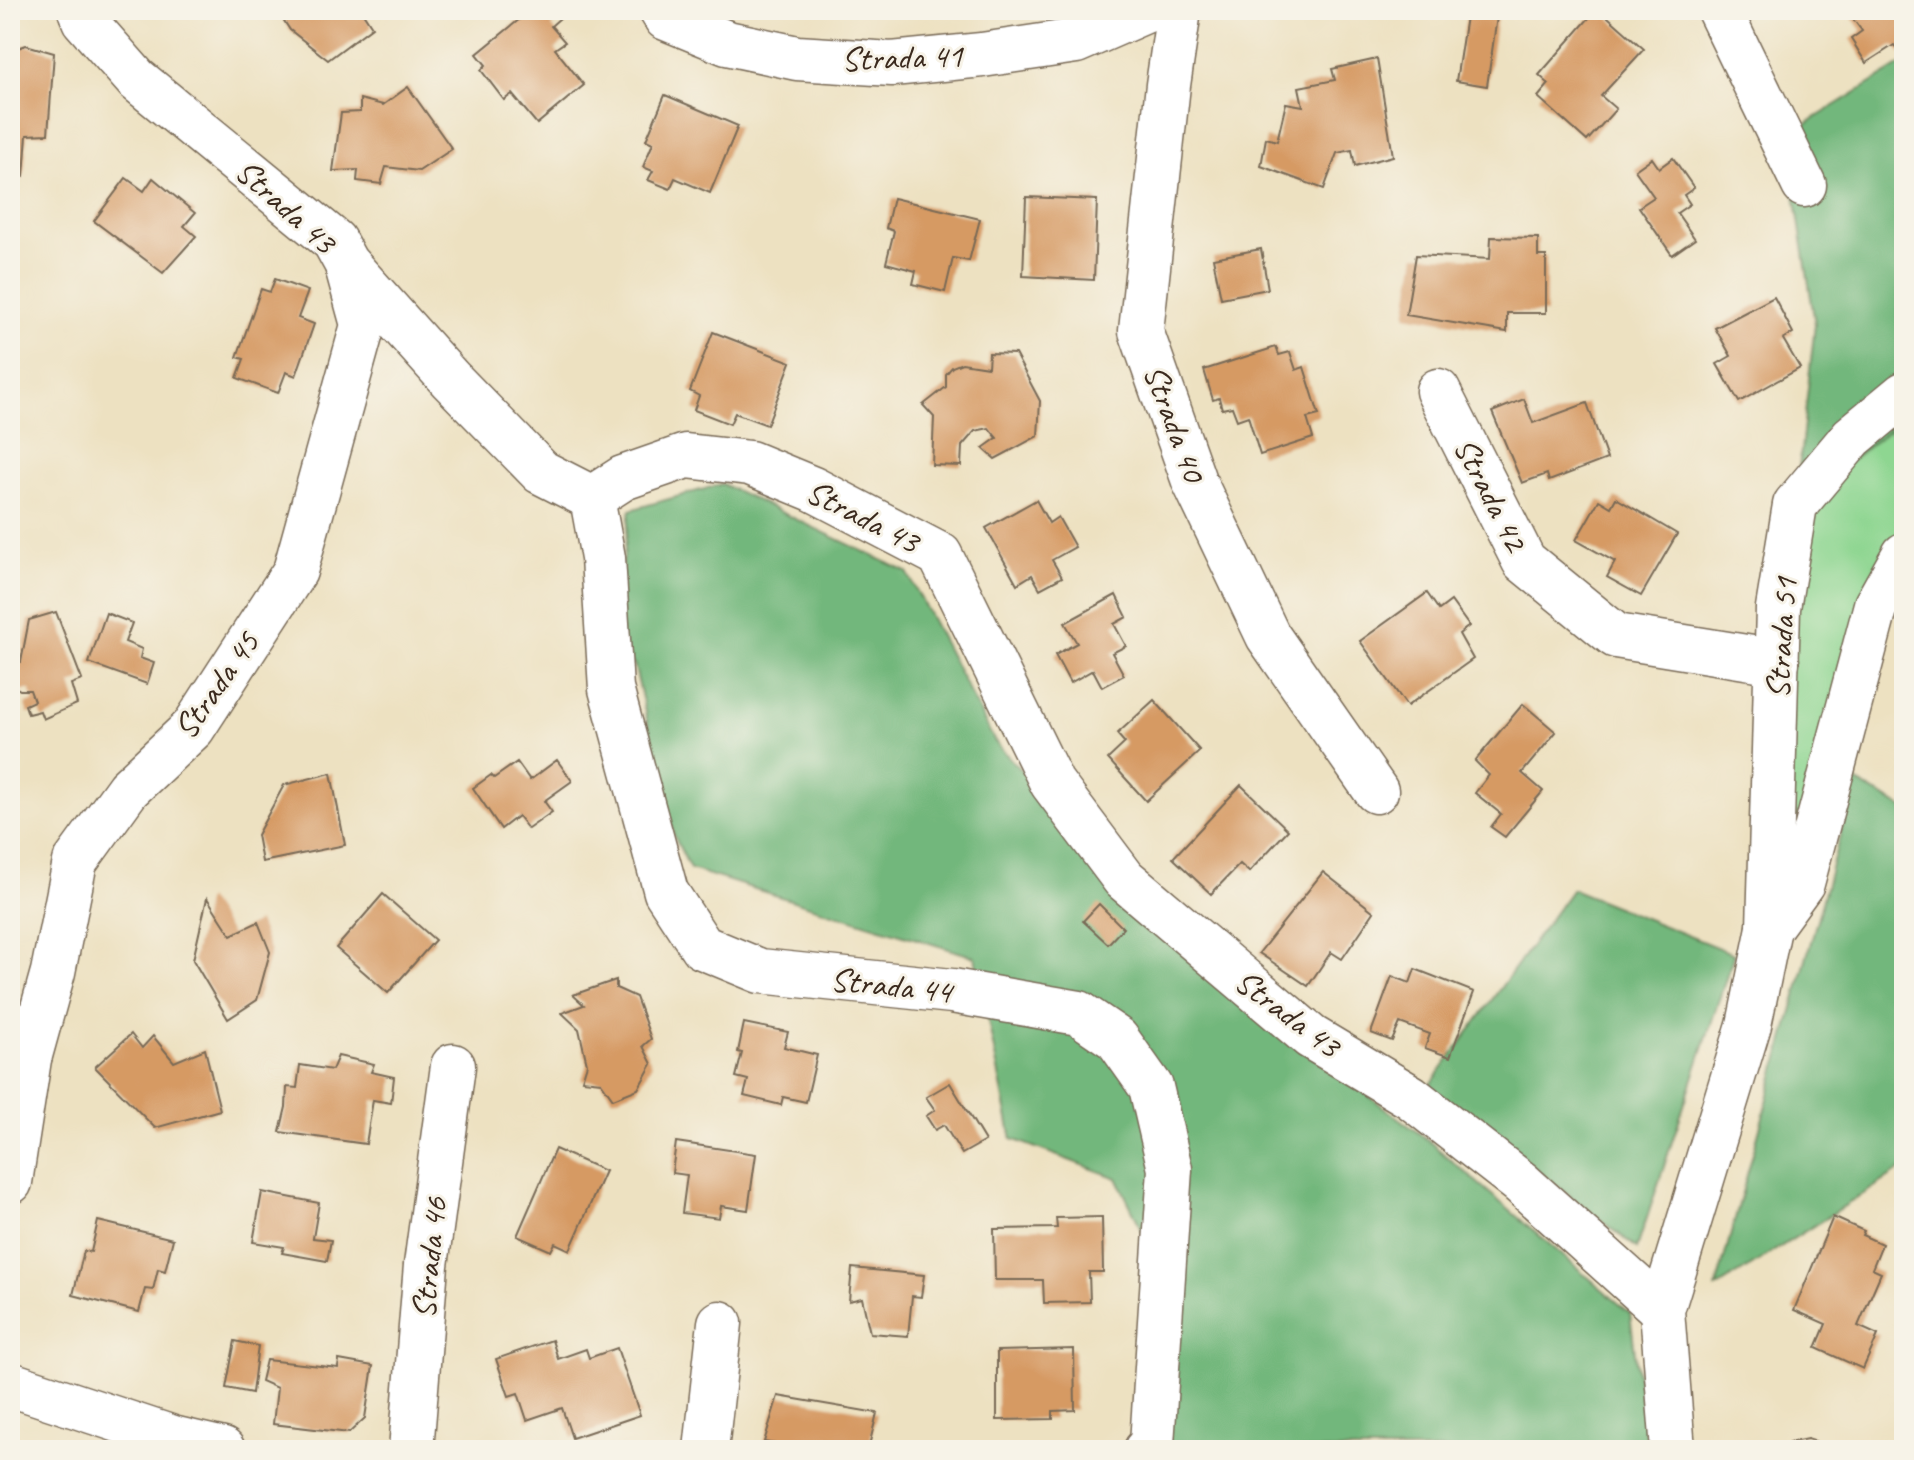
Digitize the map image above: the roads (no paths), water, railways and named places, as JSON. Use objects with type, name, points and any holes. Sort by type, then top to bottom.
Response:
[{"type":"street","name":"Strada 43","points":[[80,10],[84,20],[136,79],[334,241],[346,263],[450,379],[541,472],[592,498],[623,478],[686,456],[750,463],[813,489],[940,555],[1052,783],[1124,879],[1311,1037],[1411,1097],[1520,1182],[1662,1310]]},
{"type":"street","name":"Strada 41","points":[[661,10],[666,18],[727,43],[797,58],[892,64],[1076,41],[1147,10]]},
{"type":"street","name":"Strada 40","points":[[1179,10],[1141,331],[1194,481],[1268,636],[1376,791]]},
{"type":"street","points":[[1719,10],[1804,185]]},
{"type":"street","name":"Strada 45","points":[[10,1182],[29,1059],[53,972],[75,862],[128,789],[193,728],[295,571],[363,325],[346,263]]},
{"type":"street","name":"Strada 42","points":[[1438,391],[1524,561],[1616,636],[1777,662]]},
{"type":"street","name":"Strada 51","points":[[1673,1450],[1662,1310],[1749,1025],[1769,928],[1778,608],[1795,505],[1852,437],[1904,394]]},
{"type":"street","name":"Strada 44","points":[[592,498],[603,558],[611,689],[666,892],[702,947],[760,971],[952,991],[1079,1013],[1117,1039],[1151,1087],[1170,1169],[1152,1444],[1146,1450]]},
{"type":"street","name":"Strada 51","points":[[1769,928],[1802,883],[1876,605],[1904,555]]},
{"type":"street","name":"Strada 46","points":[[411,1450],[426,1265],[453,1066]]},
{"type":"street","points":[[706,1450],[720,1323]]},
{"type":"street","points":[[10,1384],[176,1439],[223,1450]]}]
